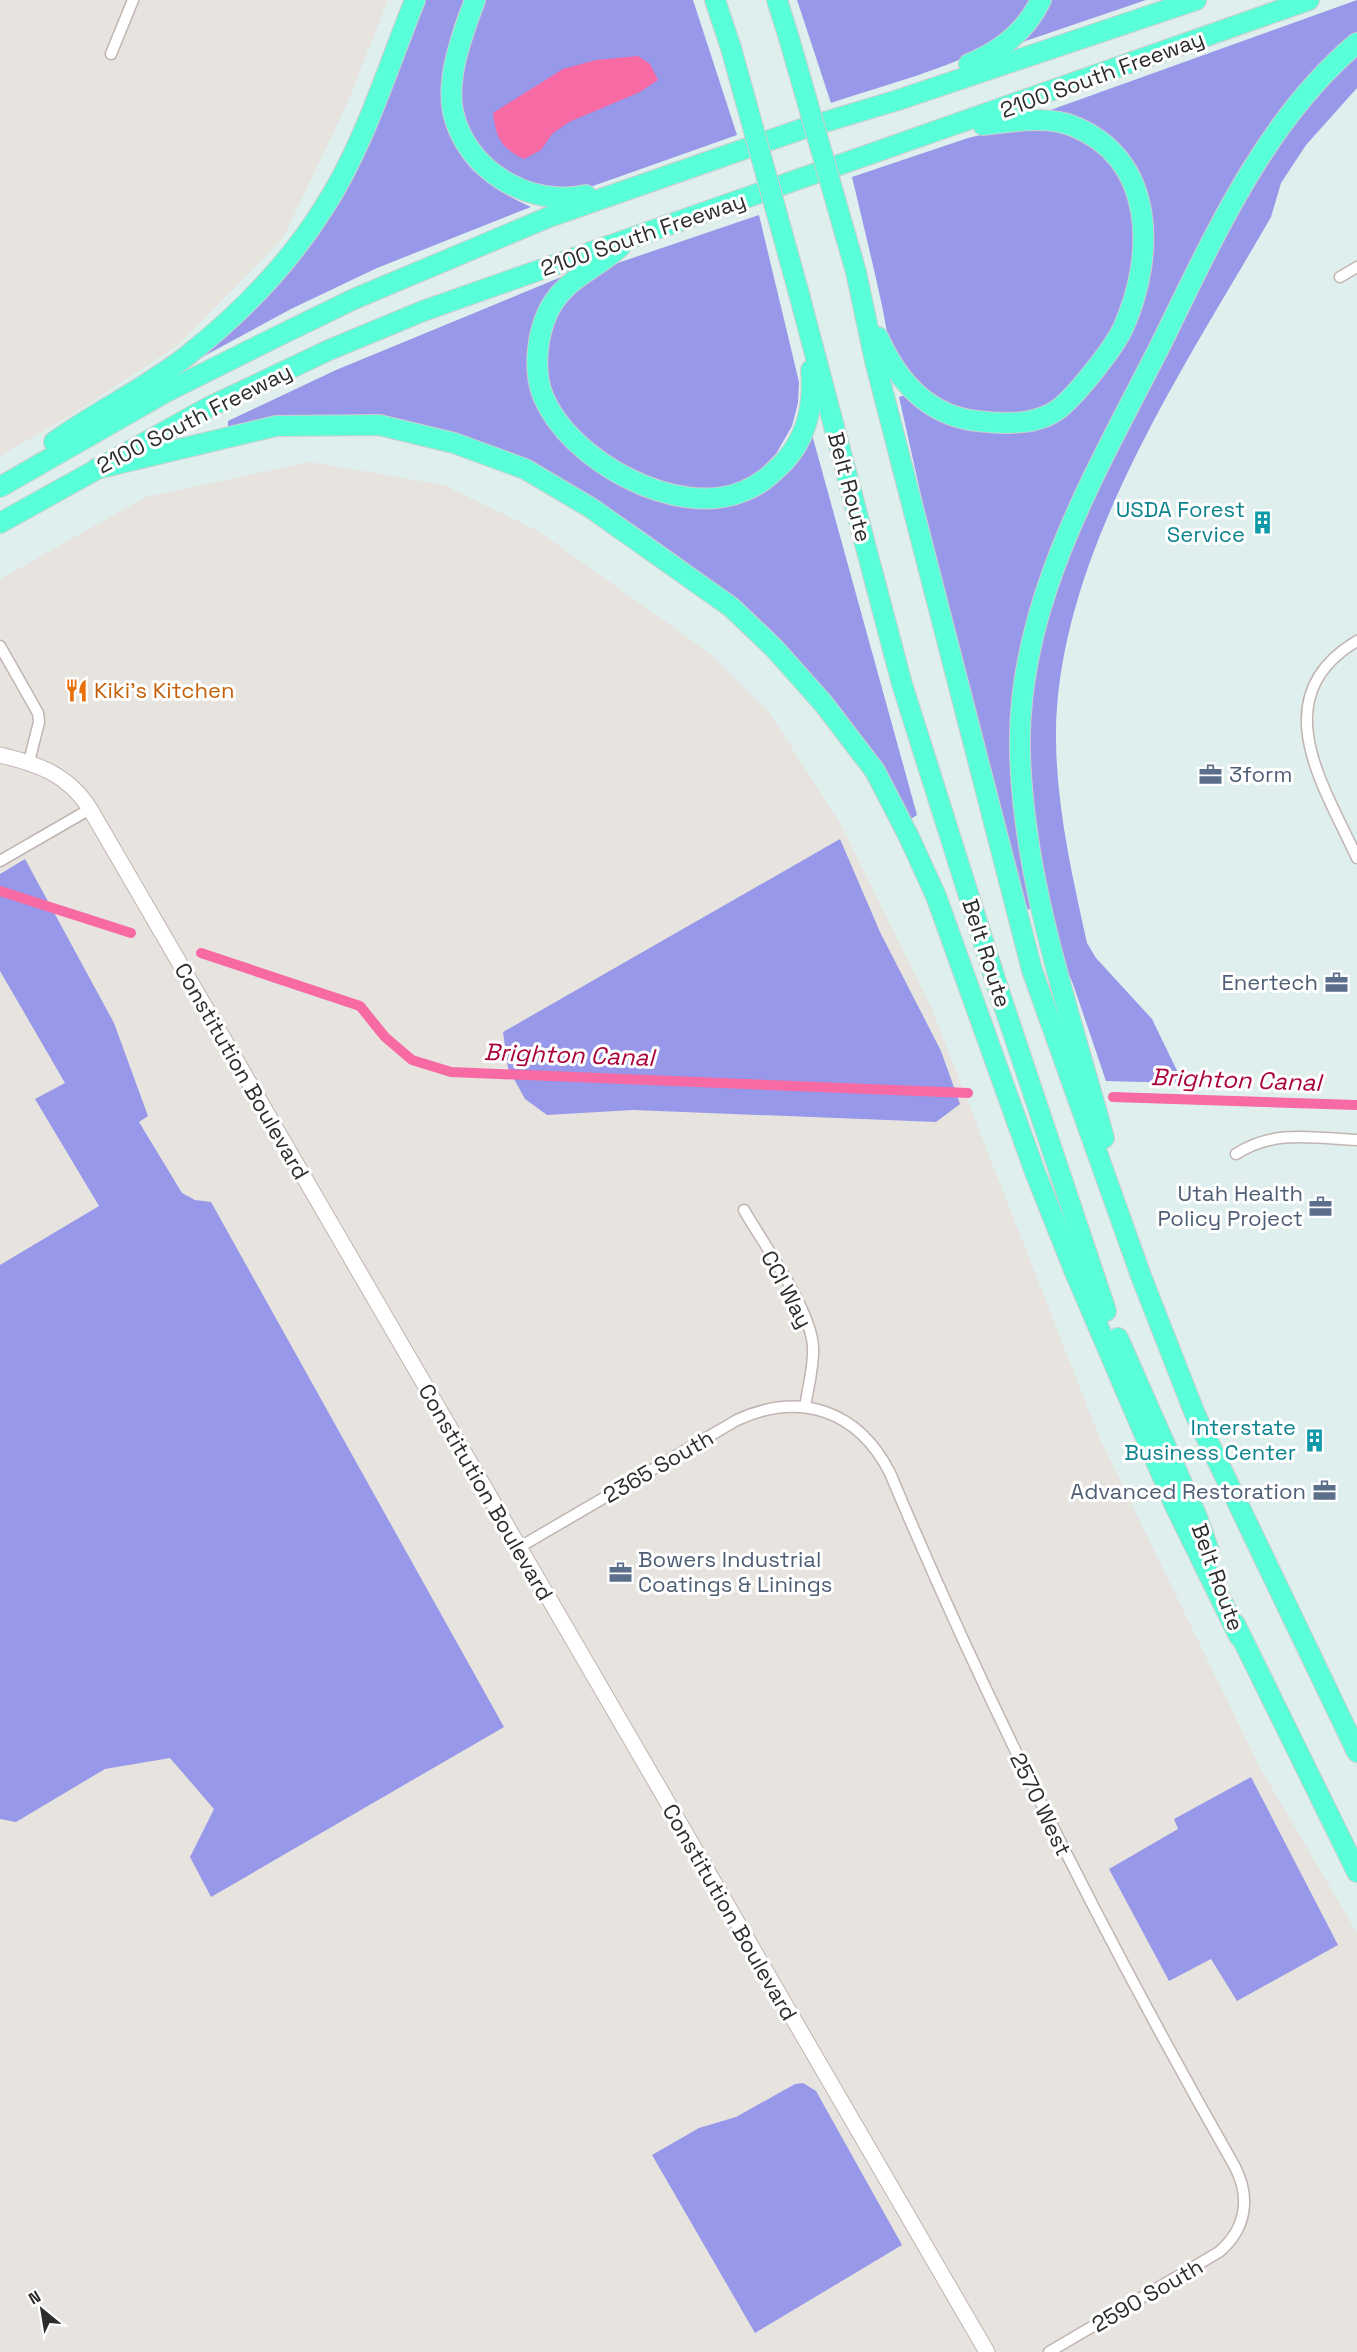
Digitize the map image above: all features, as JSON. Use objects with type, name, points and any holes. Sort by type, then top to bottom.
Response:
[{"type":"highway","points":[[0,481],[57,440],[186,357],[242,310],[286,262],[324,207],[355,148],[415,0]]},
{"type":"highway","points":[[475,0],[453,74],[453,111],[469,148],[488,171],[518,189],[543,196],[571,199],[642,182]]},
{"type":"highway","name":"Belt Route","points":[[715,0],[731,48],[798,290],[902,684],[1096,1287],[1197,1517],[1239,1636],[1357,1872]]},
{"type":"highway","points":[[805,128],[987,57],[1017,35],[1031,19],[1041,0]]},
{"type":"highway","name":"2100 South Freeway","points":[[0,487],[166,392],[354,299],[549,217],[642,182],[898,100],[1196,0]]},
{"type":"highway","name":"2100 South Freeway","points":[[0,523],[207,408],[329,350],[432,308],[1309,0]]},
{"type":"highway","name":"Belt Route","points":[[780,6],[856,272],[878,373],[1032,970],[1141,1276],[1195,1414],[1357,1752]]},
{"type":"highway","points":[[1141,1276],[1034,878],[1025,820],[1020,750],[1024,673],[1050,580],[1082,500],[1198,269],[1238,194],[1274,136],[1312,88],[1357,43]]},
{"type":"highway","points":[[864,305],[886,356],[897,375],[913,392],[958,419],[1011,425],[1059,409],[1102,360],[1124,327],[1136,292],[1144,222],[1134,178],[1118,155],[1074,126],[1055,122],[1030,120],[948,128]]},
{"type":"highway","points":[[627,239],[607,259],[575,279],[558,294],[548,312],[538,344],[538,375],[543,395],[556,420],[580,445],[609,468],[646,487],[680,496],[710,498],[743,492],[770,476],[792,453],[806,430],[812,384],[806,322]]},
{"type":"highway","points":[[96,469],[276,426],[379,425],[454,443],[525,469],[591,508],[732,607],[774,648],[823,703],[874,771],[909,837],[936,897],[1035,1172],[1074,1270],[1176,1509],[1239,1636]]},
{"type":"street","points":[[111,54],[133,0]]},
{"type":"street","points":[[1340,277],[1357,267]]},
{"type":"street","points":[[1357,641],[1321,673],[1307,711],[1307,738],[1315,764],[1357,858]]},
{"type":"street","points":[[0,646],[38,713],[39,722],[29,762]]},
{"type":"street","name":"Constitution Boulevard","points":[[0,755],[29,762],[52,771],[79,792],[90,809],[987,2352]]},
{"type":"street","points":[[0,861],[90,809]]},
{"type":"street","points":[[1236,1154],[1254,1143],[1276,1137],[1357,1140]]},
{"type":"street","name":"CCI Way","points":[[744,1210],[800,1307],[810,1329],[813,1354],[805,1407]]},
{"type":"street","name":"2365 South","points":[[518,1548],[737,1420],[774,1407],[805,1407]]},
{"type":"street","name":"2570 West","points":[[805,1407],[827,1413],[850,1425],[869,1440],[884,1461],[1033,1789],[1135,1988],[1239,2175],[1245,2201],[1239,2229]]},
{"type":"street","name":"2590 South","points":[[1049,2352],[1211,2258],[1227,2246],[1239,2229]]},
{"type":"shaded area","points":[[0,0],[388,0],[346,106],[283,238],[177,346],[76,412],[0,456]]},
{"type":"shaded area","points":[[416,0],[464,0],[456,20],[445,64],[445,110],[450,132],[459,152],[473,170],[500,191],[531,207],[377,268],[291,309],[182,368],[317,219]]},
{"type":"shaded area","points":[[478,0],[693,0],[737,135],[576,192],[539,192],[489,167],[458,118],[463,40]]},
{"type":"shaded area","points":[[797,0],[1030,0],[1020,18],[996,42],[938,68],[831,103]]},
{"type":"shaded area","points":[[1043,0],[1146,0],[1014,45]]},
{"type":"shaded area","points":[[1357,0],[1357,35],[1314,77],[1138,372],[1075,491],[1054,539],[1023,640],[1033,908],[1026,910],[957,656],[899,397],[906,395],[941,421],[965,430],[1007,434],[1029,430],[1057,418],[1138,292],[1133,171],[1045,112]]},
{"type":"shaded area","points":[[1357,53],[1357,88],[1306,145],[1281,183],[1271,217],[1164,402],[1130,468],[1100,536],[1076,604],[1061,673],[1056,741],[1062,817],[1087,943],[1096,958],[1152,1019],[1183,1083],[1106,1081],[1073,984],[1052,934],[1039,883],[1025,718],[1051,580],[1249,186],[1312,98]]},
{"type":"shaded area","points":[[638,56],[650,64],[658,80],[640,92],[569,122],[552,134],[541,150],[524,159],[510,151],[498,136],[493,113],[563,69],[596,60]]},
{"type":"shaded area","points":[[1051,128],[1077,138],[1099,152],[1112,166],[1128,199],[1133,238],[1129,280],[1116,321],[1096,359],[1069,391],[1036,413],[996,422],[933,403],[910,377],[891,345],[852,177],[968,138],[1006,129]]},
{"type":"shaded area","points":[[759,215],[799,382],[798,403],[792,426],[776,454],[762,468],[745,481],[705,494],[626,473],[565,420],[551,394],[547,377],[547,342],[565,298],[606,267]]},
{"type":"shaded area","points":[[566,275],[533,377],[627,488],[643,496],[678,506],[693,507],[729,500],[811,431],[917,815],[911,819],[843,714],[775,636],[681,558],[609,508],[563,480],[491,446],[433,430],[417,428],[228,428],[228,421],[336,370]]},
{"type":"shaded area","points":[[310,462],[444,485],[538,531],[712,655],[769,712],[841,825],[931,1007],[1100,1439],[1259,1766],[1357,1933],[1357,2352],[0,2352],[0,579],[146,497]]},
{"type":"shaded area","points":[[840,839],[880,932],[941,1051],[960,1104],[936,1122],[633,1110],[547,1115],[525,1099],[508,1068],[503,1032]]},
{"type":"shaded area","points":[[25,859],[114,1023],[148,1116],[139,1122],[182,1193],[195,1200],[211,1202],[504,1727],[211,1897],[190,1857],[214,1809],[170,1758],[105,1769],[16,1822],[0,1819],[0,1265],[99,1206],[35,1099],[65,1083],[0,971],[0,874]]},
{"type":"shaded area","points":[[1251,1777],[1338,1945],[1237,2001],[1211,1959],[1169,1981],[1109,1869],[1178,1829],[1174,1819]]},
{"type":"shaded area","points":[[803,2083],[816,2091],[902,2245],[755,2333],[652,2155],[699,2128],[736,2117],[795,2084]]},
{"type":"waterway","name":"Brighton Canal","points":[[0,891],[131,933]]},
{"type":"waterway","name":"Brighton Canal","points":[[201,953],[360,1006],[385,1037],[412,1060],[451,1072],[968,1093]]},
{"type":"waterway","name":"Brighton Canal","points":[[1113,1097],[1357,1105]]},
{"type":"place","name":"USDA Forest Service","points":[[1263,522]]},
{"type":"place","name":"Kiki's Kitchen","points":[[76,690]]},
{"type":"place","name":"3form","points":[[1211,774]]},
{"type":"place","name":"Enertech","points":[[1336,982]]},
{"type":"place","name":"Utah Health Policy Project","points":[[1321,1206]]},
{"type":"place","name":"Interstate Business Center","points":[[1314,1440]]},
{"type":"place","name":"Advanced Restoration","points":[[1324,1491]]},
{"type":"place","name":"Bowers Industrial Coatings & Linings","points":[[620,1572]]}]
